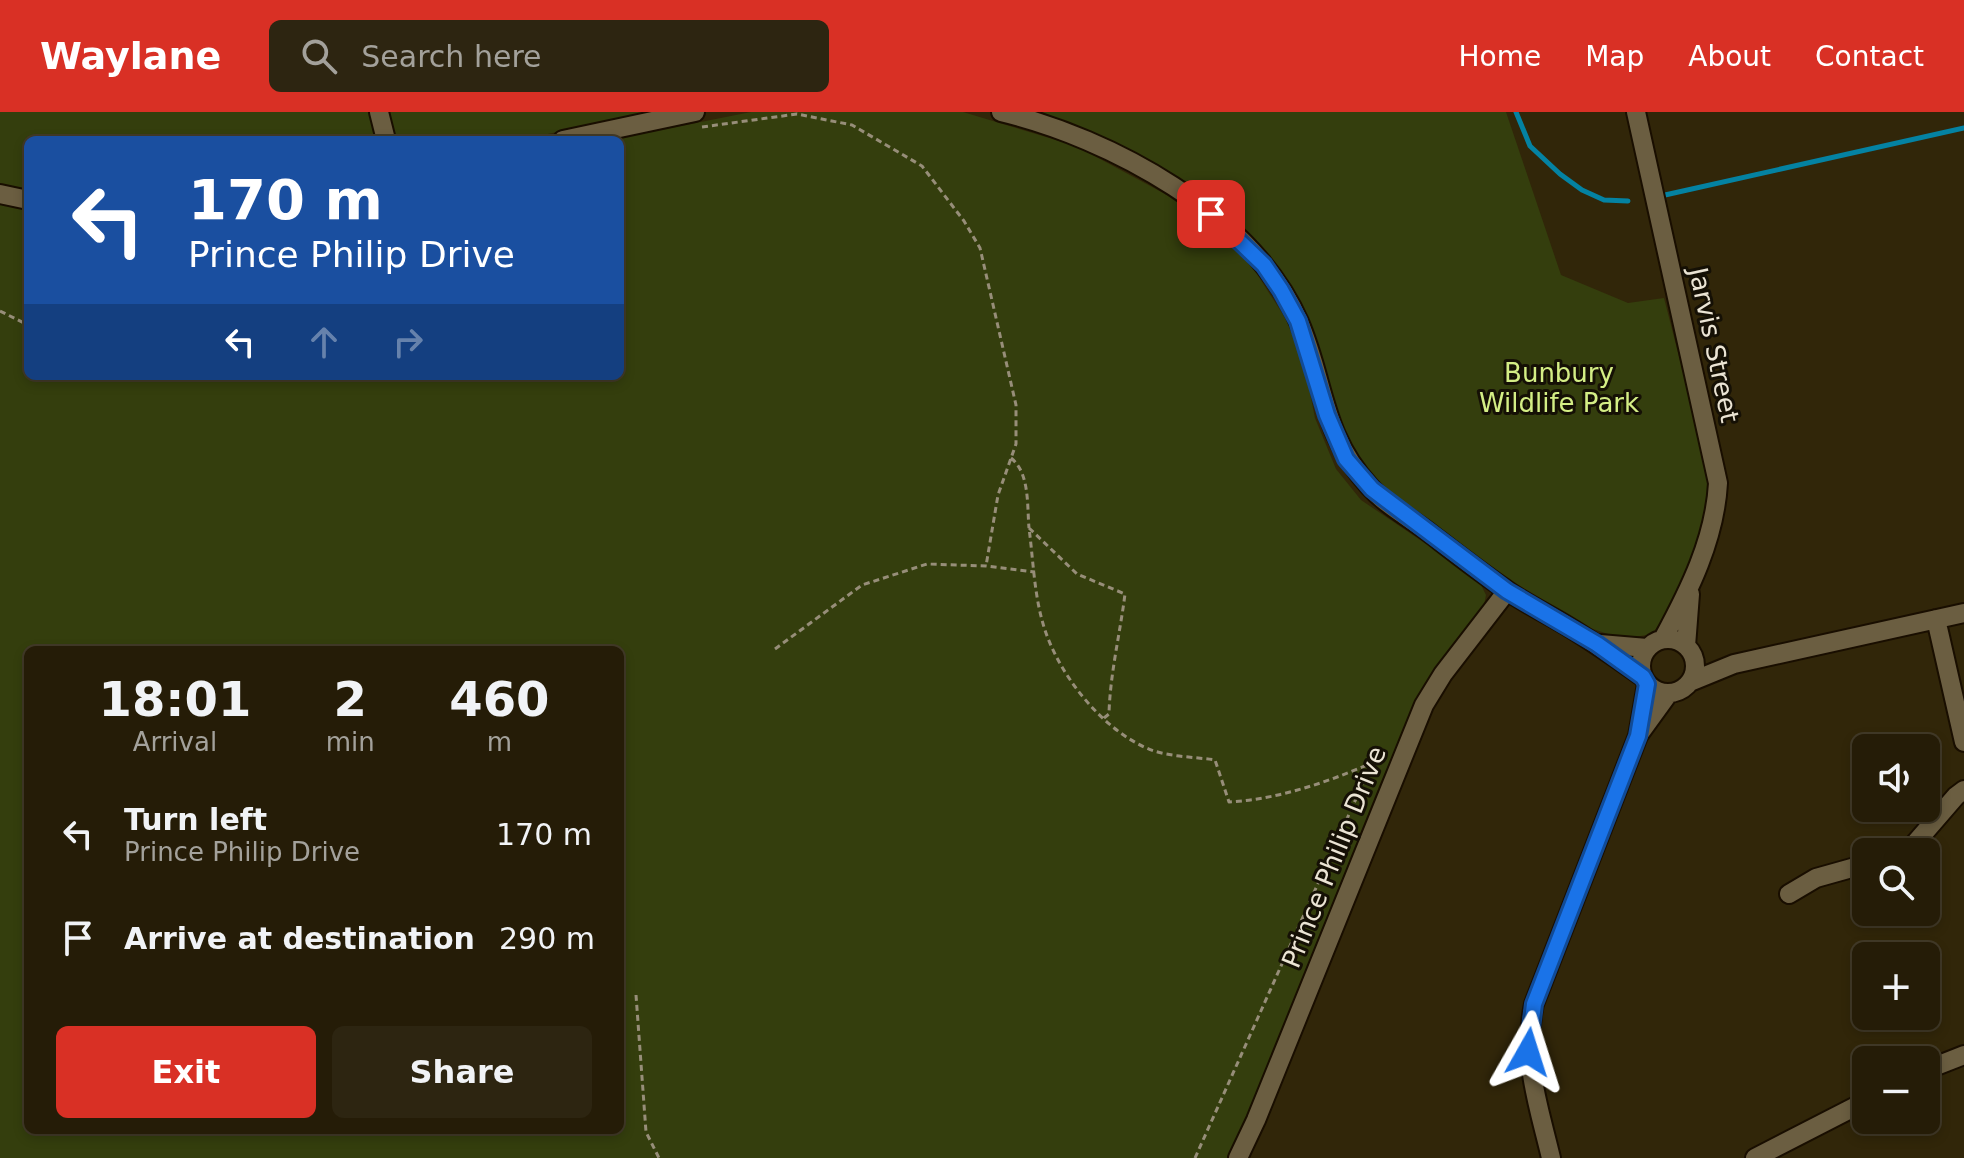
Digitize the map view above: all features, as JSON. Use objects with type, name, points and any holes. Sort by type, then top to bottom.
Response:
[{"type":"street","points":[[379,112],[385,136]]},
{"type":"street","points":[[1001,112],[1080,136],[1133,164],[1175,188],[1241,240],[1264,265],[1298,321],[1327,415],[1346,459],[1372,489],[1507,591],[1597,644],[1653,689],[1669,693],[1734,664],[1964,613]]},
{"type":"street","name":"Jarvis Street","points":[[1636,112],[1718,483],[1714,519],[1690,587],[1655,644]]},
{"type":"street","points":[[590,136],[696,120]]},
{"type":"street","points":[[0,194],[24,199]]},
{"type":"street","name":"Jarvis Street","points":[[1690,587],[1690,652]]},
{"type":"street","name":"Prince Philip Drive","points":[[1238,1158],[1424,705],[1443,674],[1507,591]]},
{"type":"street","points":[[1936,619],[1964,742]]},
{"type":"street","points":[[1597,644],[1655,644],[1671,639],[1690,652],[1734,664]]},
{"type":"street","points":[[1551,1158],[1528,1052],[1534,1004],[1638,736],[1645,680],[1641,662],[1655,644]]},
{"type":"street","points":[[1690,652],[1695,666],[1690,682]]},
{"type":"street","points":[[1638,736],[1669,693]]},
{"type":"street","points":[[1920,838],[1964,790]]},
{"type":"street","points":[[1789,894],[1816,878],[1852,868]]},
{"type":"street","points":[[1940,1064],[1964,1055]]},
{"type":"street","points":[[1755,1158],[1852,1108]]},
{"type":"path","points":[[696,120],[797,114],[852,125],[922,166],[964,221],[980,248],[1016,405],[1016,444],[998,495],[986,566]]},
{"type":"path","points":[[0,311],[24,323]]},
{"type":"path","points":[[1011,458],[1018,463],[1024,476],[1042,621],[1066,678],[1117,730],[1155,751],[1215,760],[1229,802],[1262,800],[1330,781],[1372,763],[1195,1158]]},
{"type":"path","points":[[1029,528],[1077,574],[1125,594],[1109,692],[1109,714],[1104,718]]},
{"type":"path","points":[[775,649],[862,585],[927,564],[1035,572]]},
{"type":"path","points":[[636,995],[646,1132],[660,1157]]},
{"type":"green space","points":[[0,112],[370,112],[376,136],[24,136],[24,191],[0,185]]},
{"type":"green space","points":[[389,112],[650,112],[539,136],[395,136]]},
{"type":"green space","points":[[751,112],[963,112],[1076,146],[1193,209],[1250,263],[1289,324],[1304,363],[1315,418],[1336,469],[1361,500],[1478,579],[1486,595],[1483,611],[1424,687],[1380,784],[1243,1128],[1228,1158],[0,1158],[0,201],[24,207],[24,380],[624,380],[624,137]]},
{"type":"green space","name":"Bunbury Wildlife Park","points":[[1042,112],[1506,112],[1561,275],[1628,303],[1664,298],[1709,474],[1710,498],[1700,539],[1687,573],[1671,606],[1652,634],[1623,639],[1590,628],[1512,581],[1374,480],[1350,445],[1335,415],[1308,317],[1261,249],[1188,186],[1097,136]]},
{"type":"waterway","points":[[1516,112],[1530,146],[1560,174],[1582,190],[1604,200],[1628,201]]},
{"type":"waterway","points":[[1665,195],[1964,128]]},
{"type":"route","points":[[1211,214],[1241,240],[1281,290],[1310,352],[1327,415],[1346,459],[1372,489],[1507,591],[1597,644],[1643,677],[1647,684],[1638,736],[1534,1004],[1528,1052]]}]
